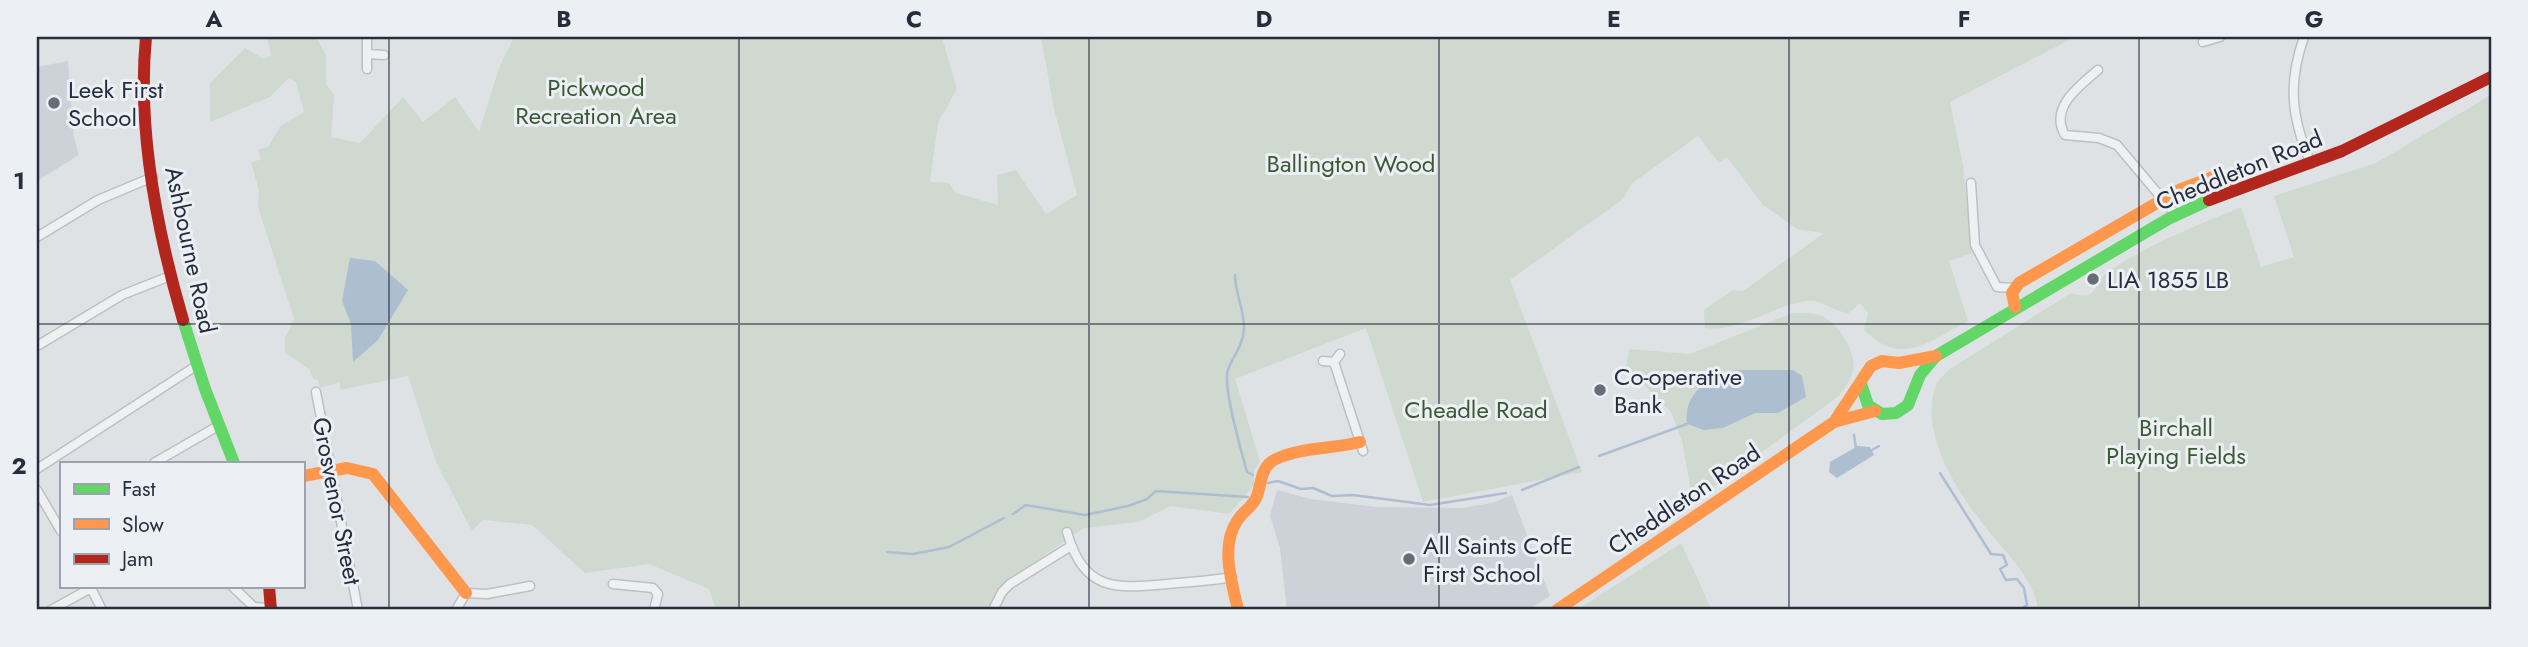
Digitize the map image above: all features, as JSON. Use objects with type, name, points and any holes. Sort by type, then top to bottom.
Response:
[{"type":"main road","name":"Ashbourne Road","points":[[146,37],[144,80],[153,177],[170,276],[196,366],[234,462]]},
{"type":"main road","name":"Cheddleton Road","points":[[1834,422],[1861,384],[1867,370],[1877,363],[1899,363],[1936,356],[2015,306],[2176,215],[2236,190],[2311,164],[2380,134],[2491,77]]},
{"type":"main road","points":[[2015,306],[2012,293],[2014,288],[2040,269],[2162,199],[2218,175],[2236,190]]},
{"type":"main road","name":"Cheddleton Road","points":[[1557,610],[1834,422],[1875,411],[1889,414],[1905,409],[1913,398],[1915,385],[1936,356]]},
{"type":"main road","points":[[1899,363],[1910,372],[1915,385]]},
{"type":"main road","points":[[1861,384],[1864,399],[1875,411]]},
{"type":"main road","points":[[1238,610],[1229,564],[1236,522],[1255,501],[1263,469],[1270,462],[1301,451],[1362,447]]},
{"type":"main road","points":[[304,476],[358,467],[373,474],[466,593]]},
{"type":"main road","points":[[269,588],[271,609]]},
{"type":"street","points":[[367,37],[367,69]]},
{"type":"street","points":[[2203,42],[2220,37]]},
{"type":"street","points":[[2304,37],[2293,105],[2295,124],[2311,164]]},
{"type":"street","points":[[368,54],[384,55]]},
{"type":"street","points":[[2098,70],[2073,93],[2065,104],[2059,122],[2066,135],[2099,138],[2117,145],[2176,215]]},
{"type":"street","points":[[37,237],[98,200],[153,177]]},
{"type":"street","points":[[1971,183],[1975,245],[1997,287],[2014,288]]},
{"type":"street","points":[[37,346],[122,295],[170,276]]},
{"type":"street","points":[[1334,362],[1340,354]]},
{"type":"street","points":[[1323,361],[1334,362]]},
{"type":"street","points":[[1334,362],[1362,447]]},
{"type":"street","points":[[37,468],[196,366]]},
{"type":"street","name":"Grosvenor Street","points":[[316,392],[358,610]]},
{"type":"street","points":[[156,462],[218,426]]},
{"type":"street","points":[[37,490],[60,529]]},
{"type":"street","points":[[1067,532],[1079,563],[1089,575],[1111,586],[1133,587],[1232,577]]},
{"type":"street","points":[[993,610],[1002,592],[1010,584],[1071,546]]},
{"type":"street","points":[[613,584],[653,588],[658,594],[654,610]]},
{"type":"street","points":[[456,610],[466,593],[487,594],[530,586]]},
{"type":"street","points":[[51,610],[88,588]]},
{"type":"street","points":[[91,588],[102,610]]},
{"type":"street","points":[[234,588],[254,607],[271,609]]},
{"type":"shaded area","name":"Leek First School","points":[[68,61],[74,138],[79,155],[37,181],[37,67]]},
{"type":"shaded area","name":"All Saints CofE First School","points":[[1277,490],[1311,499],[1376,507],[1461,508],[1492,503],[1512,495],[1550,596],[1528,610],[1287,610],[1280,548],[1270,516]]},
{"type":"green space","points":[[267,37],[316,37],[326,55],[326,84],[334,95],[331,137],[360,143],[403,97],[423,122],[455,97],[479,132],[500,65],[514,37],[942,37],[957,89],[938,123],[930,182],[949,183],[956,193],[998,205],[997,175],[1016,170],[1046,214],[1077,195],[1054,109],[1041,37],[2075,37],[1950,102],[1963,165],[1972,253],[1949,261],[1968,321],[1928,343],[1903,349],[1878,341],[1864,330],[1868,313],[1860,303],[1849,313],[1807,301],[1743,323],[1705,328],[1704,310],[1733,290],[1743,291],[1824,233],[1797,229],[1763,205],[1727,157],[1719,163],[1698,136],[1631,184],[1623,199],[1510,280],[1582,472],[1423,502],[1366,328],[1235,379],[1260,461],[1254,470],[1254,485],[1229,514],[1171,506],[1138,522],[1084,528],[1007,581],[997,590],[988,610],[716,610],[709,589],[649,564],[585,573],[532,525],[483,520],[472,531],[436,462],[408,376],[340,390],[340,382],[320,388],[318,379],[314,380],[309,369],[285,353],[285,338],[294,319],[258,207],[259,190],[251,163],[261,159],[258,150],[269,146],[280,126],[304,112],[296,82],[289,78],[270,97],[210,122],[210,83],[245,48],[264,59],[271,55]]},
{"type":"green space","name":"Birchall Playing Fields","points":[[2491,95],[2491,610],[2038,610],[2025,577],[1964,498],[1944,461],[1932,423],[1932,403],[1936,385],[1941,378],[1950,369],[2071,293],[2091,293],[2103,276],[2139,253],[2241,207],[2261,267],[2294,257],[2274,196],[2376,163]]},
{"type":"green space","points":[[1792,313],[1818,315],[1832,322],[1847,342],[1853,357],[1853,371],[1849,381],[1839,396],[1693,502],[1682,441],[1671,412],[1626,367],[1629,349],[1690,354]]},
{"type":"green space","points":[[1681,543],[1712,610],[1577,610]]},
{"type":"water","points":[[350,258],[375,261],[408,290],[378,340],[353,362],[351,324],[342,301]]},
{"type":"water","points":[[1736,370],[1793,370],[1802,376],[1806,397],[1778,413],[1755,413],[1723,428],[1704,430],[1687,424],[1687,413],[1693,395],[1707,382]]},
{"type":"water","points":[[1858,446],[1870,447],[1874,455],[1837,478],[1829,472],[1830,462]]},
{"type":"waterway","points":[[1235,275],[1244,329],[1240,346],[1228,370],[1228,390],[1247,472],[1253,475]]},
{"type":"waterway","points":[[1599,456],[1687,424]]},
{"type":"waterway","points":[[1854,435],[1856,448]]},
{"type":"waterway","points":[[1870,451],[1879,446]]},
{"type":"waterway","points":[[1522,490],[1579,467]]},
{"type":"waterway","points":[[1940,473],[1991,554],[2003,555],[2007,565],[2000,569],[2006,580],[2017,579],[2024,588],[2027,605],[2020,610]]},
{"type":"waterway","points":[[1268,483],[1278,481],[1301,489],[1313,488],[1332,496],[1353,495],[1430,505],[1506,493]]},
{"type":"waterway","points":[[1013,514],[1026,505],[1085,515],[1128,506],[1147,499],[1156,491],[1248,497]]},
{"type":"waterway","points":[[887,552],[913,554],[949,547],[1004,518]]},
{"type":"waterway","points":[[2009,610],[2015,610]]},
{"type":"traffic: fast","points":[[1861,384],[1868,405],[1882,414],[1896,413],[1908,405],[1920,375],[1936,356],[2168,219],[2209,200]]},
{"type":"traffic: fast","points":[[183,320],[205,389],[234,462]]},
{"type":"traffic: slow","points":[[2015,307],[2012,293],[2019,283],[2181,189],[2218,175],[2236,190]]},
{"type":"traffic: slow","points":[[1557,610],[1834,422],[1871,366],[1882,361],[1899,363],[1936,356]]},
{"type":"traffic: slow","points":[[1834,422],[1875,411]]},
{"type":"traffic: slow","points":[[1238,610],[1229,565],[1229,542],[1237,521],[1255,500],[1267,466],[1276,459],[1296,452],[1360,442]]},
{"type":"traffic: slow","points":[[304,476],[347,468],[373,474],[466,593]]},
{"type":"traffic: jam","points":[[146,37],[144,108],[151,180],[157,216],[183,320]]},
{"type":"traffic: jam","points":[[2209,200],[2342,151],[2491,77]]},
{"type":"traffic: jam","points":[[269,588],[271,610]]},
{"type":"place","name":"Leek First School","points":[[54,103]]},
{"type":"place","name":"LIA 1855 LB","points":[[2093,279]]},
{"type":"place","name":"Co-operative Bank","points":[[1600,390]]},
{"type":"place","name":"All Saints CofE First School","points":[[1409,559]]},
{"type":"park label","name":"Pickwood Recreation Area","points":[[596,101]]},
{"type":"park label","name":"Ballington Wood","points":[[1351,163]]},
{"type":"park label","name":"Cheadle Road","points":[[1476,409]]}]
